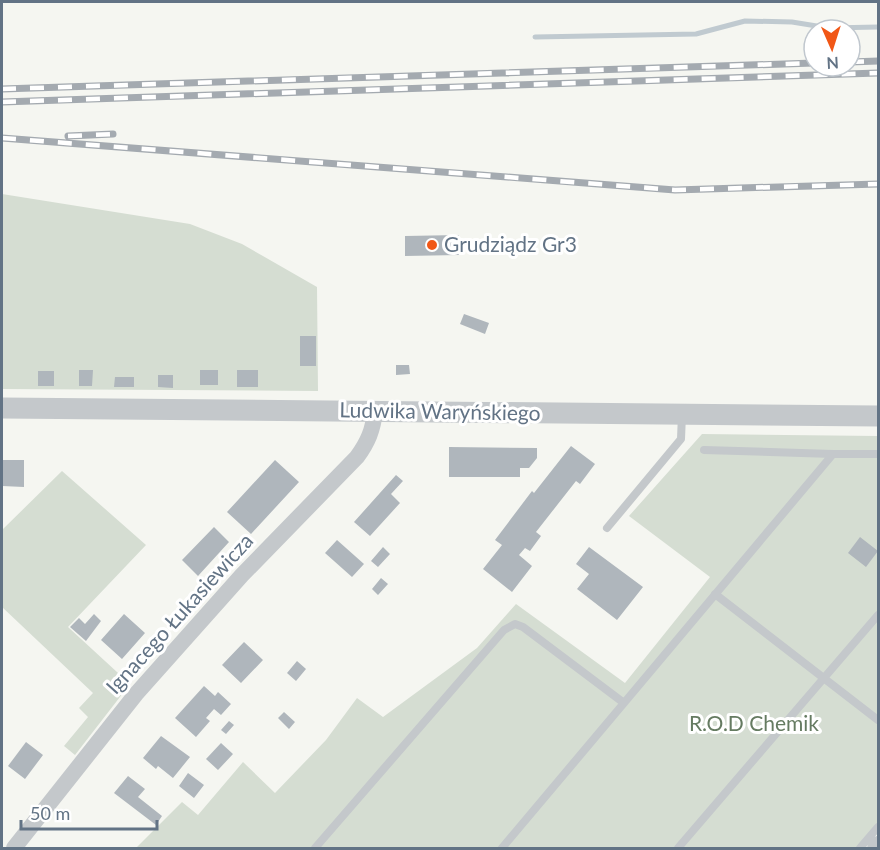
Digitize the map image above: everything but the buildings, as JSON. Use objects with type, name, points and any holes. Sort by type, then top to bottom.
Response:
[{"type":"street","name":"Ludwika Waryńskiego","points":[[2,408],[879,416]]},
{"type":"street","name":"Ignacego Łukasiewicza","points":[[14,849],[136,694],[242,575],[357,458],[369,441],[374,426],[375,411]]},
{"type":"street","points":[[875,849],[879,844]]},
{"type":"lane","points":[[607,528],[681,439],[682,414]]},
{"type":"lane","points":[[704,450],[879,453]]},
{"type":"lane","points":[[502,849],[834,454]]},
{"type":"lane","points":[[715,594],[879,720]]},
{"type":"lane","points":[[678,849],[879,615]]},
{"type":"lane","points":[[315,849],[504,630],[515,624],[523,627],[624,703]]},
{"type":"lane","points":[[860,849],[879,827]]},
{"type":"green space","points":[[2,194],[190,224],[242,244],[317,287],[318,391],[2,389]]},
{"type":"green space","name":"R.O.D Chemik","points":[[702,434],[878,436],[878,832],[865,848],[136,848],[182,802],[198,815],[243,762],[275,793],[326,740],[357,698],[383,717],[477,648],[516,604],[625,683],[710,577],[629,516]]},
{"type":"green space","points":[[62,471],[146,545],[68,627],[130,684],[75,755],[64,746],[88,717],[79,708],[93,693],[2,607],[2,530]]},
{"type":"waterway","points":[[535,37],[696,34],[745,21],[792,22],[829,28],[878,27]]},
{"type":"railway","points":[[862,62],[878,61]]},
{"type":"railway","points":[[2,89],[802,63]]},
{"type":"railway","points":[[2,102],[878,73]]},
{"type":"railway","points":[[68,136],[113,134]]},
{"type":"railway","points":[[2,138],[675,190],[878,184]]},
{"type":"place","name":"Grudziądz Gr3","points":[[432,245]]}]
